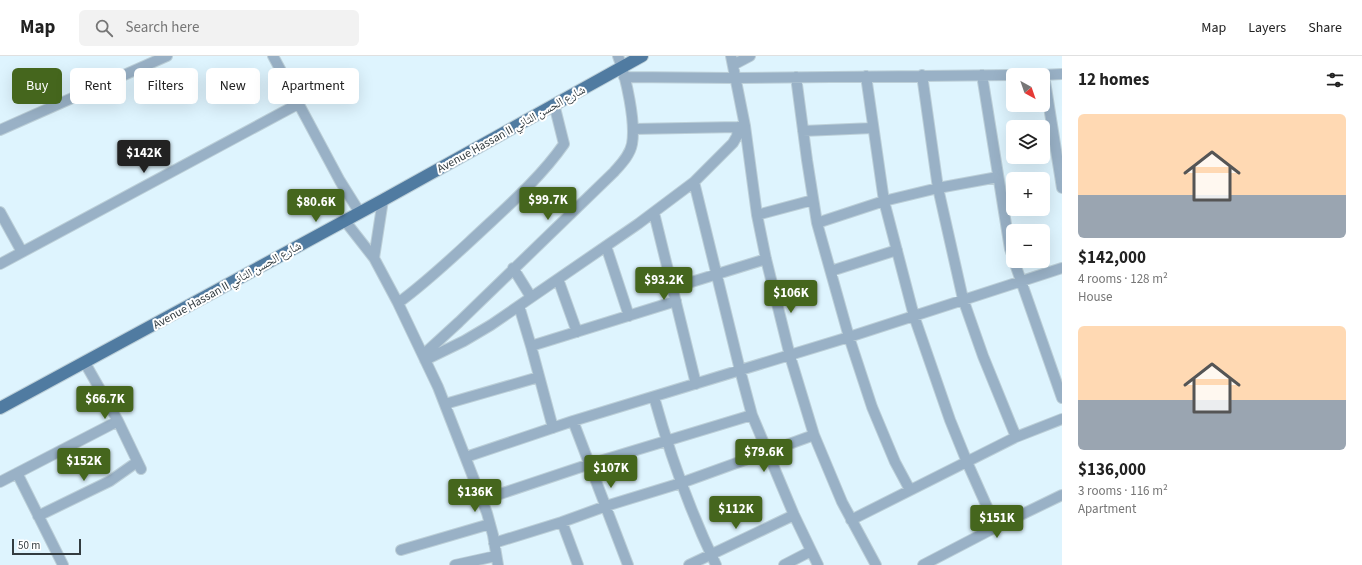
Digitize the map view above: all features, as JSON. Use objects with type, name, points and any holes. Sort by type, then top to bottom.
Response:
[{"type":"main road","name":"Avenue Hassan II شارع الحسن الثاني","points":[[0,408],[360,213],[622,64],[642,56]]},
{"type":"street","points":[[0,130],[167,56]]},
{"type":"street","points":[[273,56],[279,68]]},
{"type":"street","points":[[750,56],[732,61],[741,127],[757,215],[766,259],[790,356],[814,435],[842,502],[876,565]]},
{"type":"street","points":[[424,358],[514,268],[614,172],[626,158],[632,145],[633,129],[622,64],[735,78],[1006,75]]},
{"type":"street","points":[[1050,75],[1062,74]]},
{"type":"street","points":[[922,75],[938,188],[963,300],[983,356],[1016,437]]},
{"type":"street","points":[[982,75],[1006,225]]},
{"type":"street","points":[[866,76],[884,201],[914,316],[950,420],[996,527]]},
{"type":"street","points":[[796,77],[817,224],[849,337],[872,407],[895,462],[910,490]]},
{"type":"street","points":[[0,264],[298,104],[340,181],[360,213]]},
{"type":"street","points":[[398,303],[420,288],[501,213],[554,158],[564,144],[554,104]]},
{"type":"street","points":[[1050,112],[1062,188]]},
{"type":"street","points":[[633,129],[741,127]]},
{"type":"street","points":[[424,358],[464,342],[654,213],[694,182],[733,143],[741,127]]},
{"type":"street","points":[[803,131],[873,128]]},
{"type":"street","points":[[817,224],[884,201],[938,188],[998,177]]},
{"type":"street","points":[[694,182],[752,415],[794,516],[818,565]]},
{"type":"street","points":[[374,258],[383,200]]},
{"type":"street","points":[[757,215],[814,200]]},
{"type":"street","points":[[0,212],[22,252]]},
{"type":"street","points":[[654,213],[696,384]]},
{"type":"street","points":[[345,221],[374,258],[398,303],[445,404],[490,524],[497,561],[455,565]]},
{"type":"street","points":[[606,246],[629,316]]},
{"type":"street","points":[[831,271],[897,250]]},
{"type":"street","points":[[672,288],[766,259]]},
{"type":"street","points":[[514,268],[531,297]]},
{"type":"street","points":[[1017,268],[1062,398]]},
{"type":"street","points":[[466,457],[574,421],[790,356],[1062,268]]},
{"type":"street","points":[[558,278],[576,332]]},
{"type":"street","points":[[531,346],[676,302]]},
{"type":"street","points":[[519,306],[553,428]]},
{"type":"street","points":[[38,516],[110,481],[139,465],[118,421],[85,363]]},
{"type":"street","points":[[445,404],[539,377]]},
{"type":"street","points":[[654,397],[666,440],[716,565]]},
{"type":"street","points":[[482,500],[666,440],[752,415]]},
{"type":"street","points":[[852,520],[1016,437],[1062,419]]},
{"type":"street","points":[[0,482],[118,421]]},
{"type":"street","points":[[574,421],[628,565]]},
{"type":"street","points":[[494,543],[682,483],[814,435]]},
{"type":"street","points":[[17,473],[63,565]]},
{"type":"street","points":[[923,565],[1062,495]]},
{"type":"street","points":[[689,565],[794,516]]},
{"type":"street","points":[[562,522],[578,565]]},
{"type":"street","points":[[401,550],[490,524]]},
{"type":"street","points":[[784,565],[811,551]]}]
